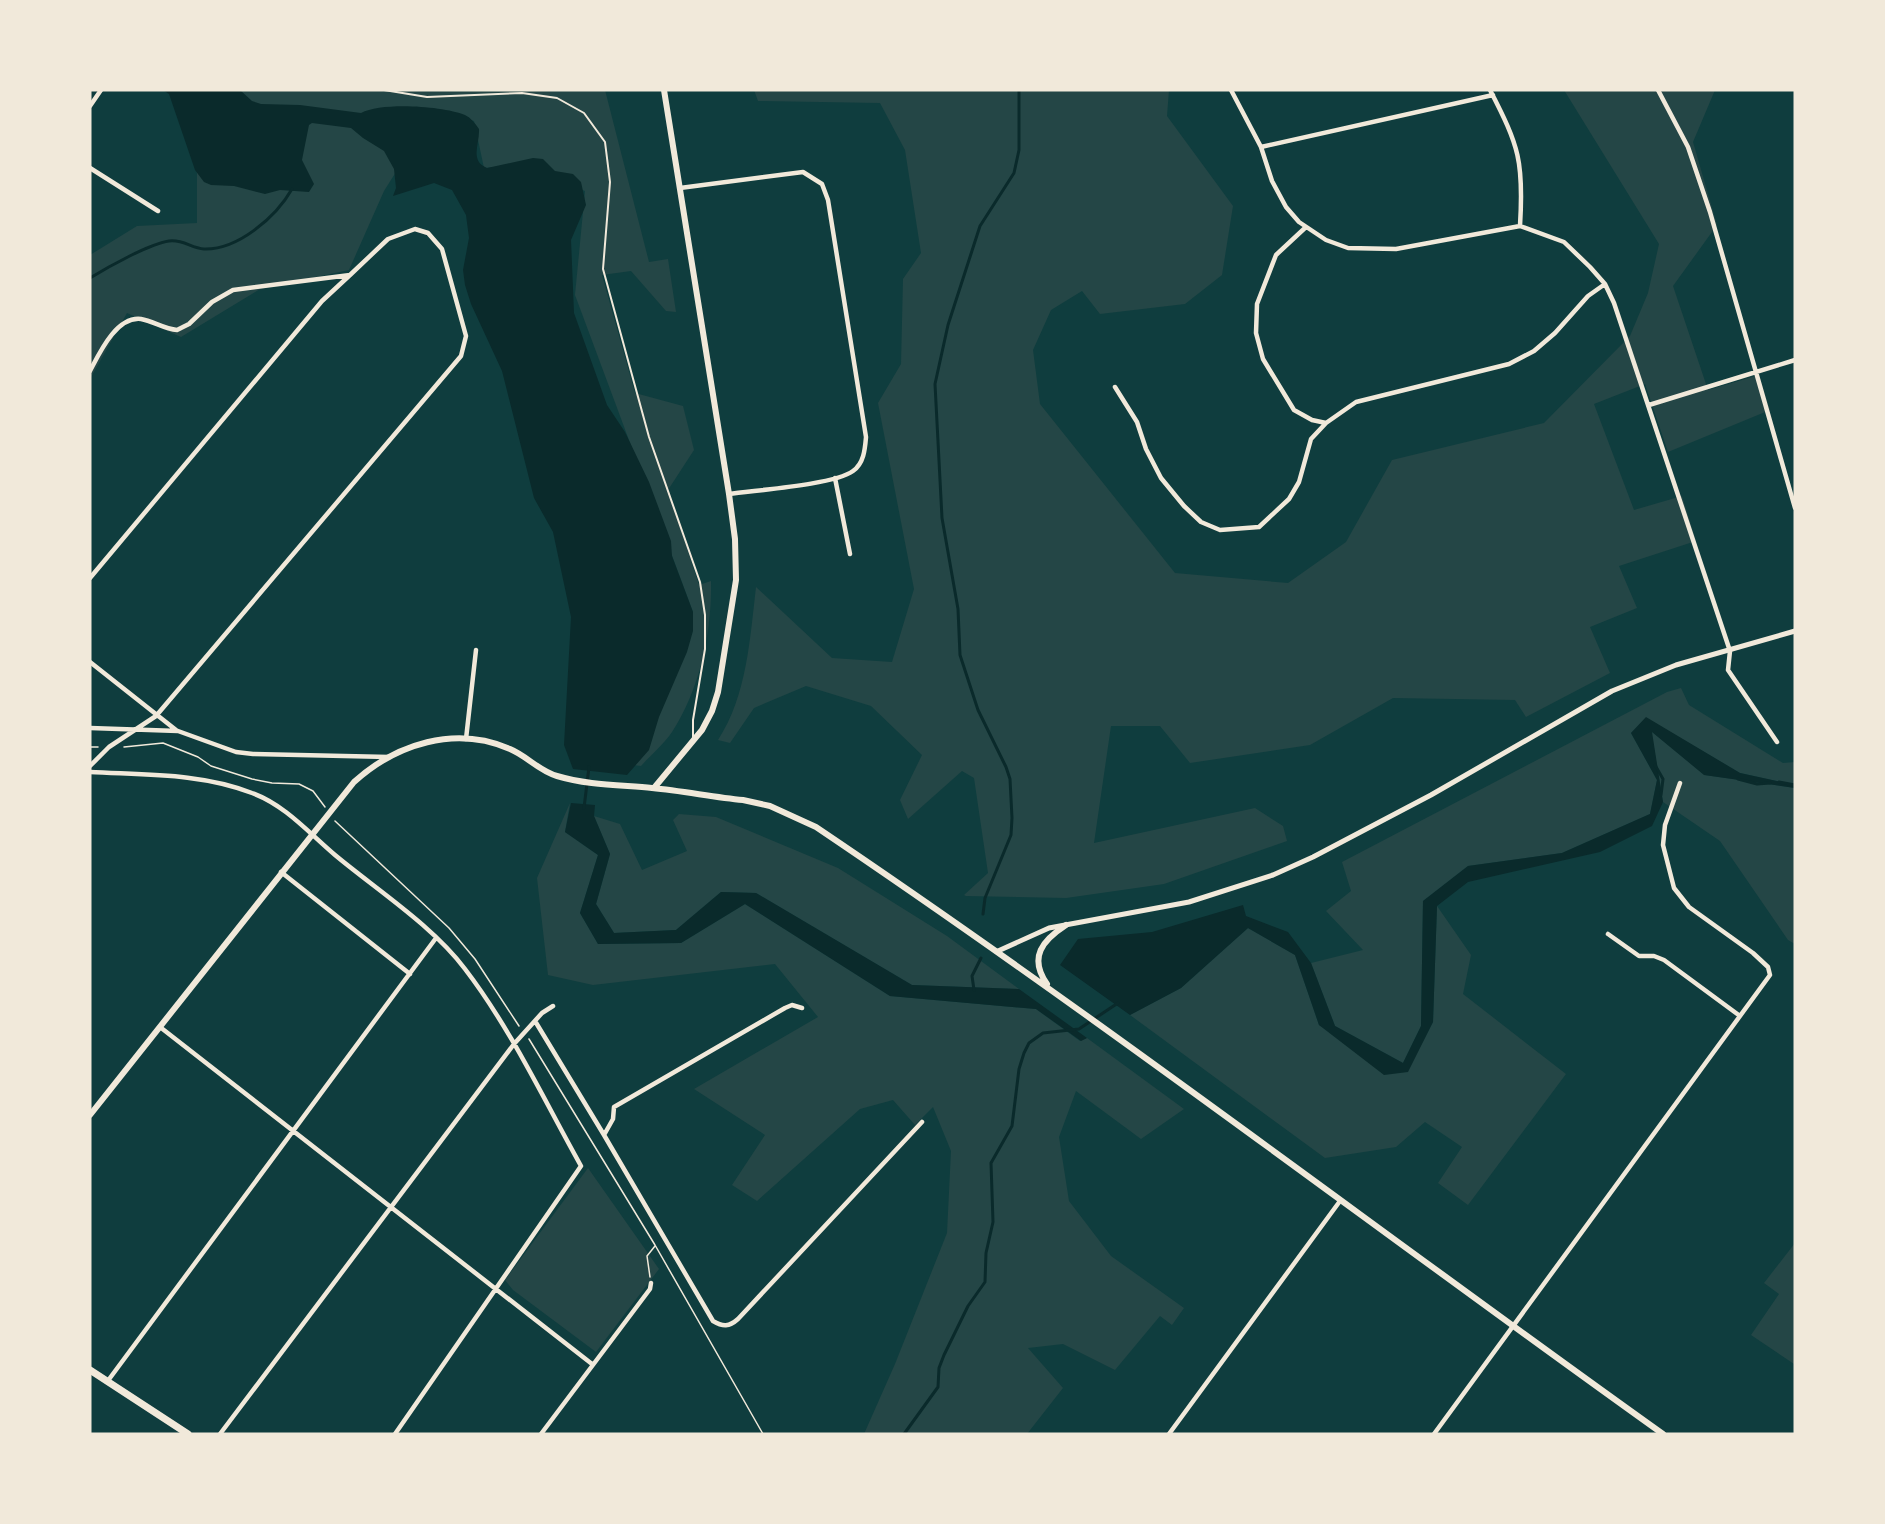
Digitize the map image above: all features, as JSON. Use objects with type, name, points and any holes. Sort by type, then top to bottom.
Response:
[{"type":"main road","points":[[654,788],[693,742],[708,720],[718,692],[734,600],[737,560],[729,494],[664,90]]},
{"type":"main road","points":[[90,1115],[354,782],[389,757],[422,743],[466,739],[500,745],[548,772],[568,778],[743,800],[791,814],[816,827],[1083,1011],[1340,1201],[1663,1434]]},
{"type":"main road","points":[[1051,989],[1039,969],[1038,953],[1048,938],[1066,925]]},
{"type":"main road","points":[[90,1370],[188,1434]]},
{"type":"street","points":[[90,106],[101,90]]},
{"type":"street","points":[[1231,90],[1261,147],[1272,181],[1286,207],[1306,227],[1326,240],[1348,248],[1396,249],[1520,226],[1564,242],[1605,284],[1730,651],[1728,670],[1777,742]]},
{"type":"street","points":[[1658,90],[1688,147],[1710,212],[1795,508]]},
{"type":"street","points":[[1261,147],[1491,93],[1503,111],[1518,148],[1521,169],[1520,226]]},
{"type":"street","points":[[90,168],[158,211]]},
{"type":"street","points":[[680,188],[794,171],[810,174],[822,184],[828,200],[866,437],[865,452],[859,465],[845,475],[729,494]]},
{"type":"street","points":[[1306,227],[1276,255],[1257,304],[1257,333],[1263,359],[1294,410],[1312,420],[1326,423]]},
{"type":"street","points":[[90,578],[322,302],[380,246],[397,234],[415,229],[428,233],[442,249],[464,327],[467,342],[461,356],[156,716],[109,747],[90,766]]},
{"type":"street","points":[[90,371],[108,341],[120,327],[130,320],[143,319],[177,330],[189,324],[221,296],[233,290],[350,275]]},
{"type":"street","points":[[1115,387],[1137,422],[1146,449],[1161,478],[1184,506],[1201,522],[1221,530],[1259,527],[1289,499],[1299,482],[1311,439],[1326,423],[1356,402],[1380,394],[1509,364],[1534,351],[1555,333],[1588,296],[1605,284]]},
{"type":"street","points":[[1648,405],[1795,360]]},
{"type":"street","points":[[835,478],[850,554]]},
{"type":"street","points":[[998,951],[1031,935],[1066,925],[1189,902],[1273,874],[1345,841],[1431,795],[1612,691],[1676,665],[1795,631]]},
{"type":"street","points":[[466,739],[476,650]]},
{"type":"street","points":[[90,662],[178,731],[236,752],[389,757]]},
{"type":"street","points":[[90,728],[178,731]]},
{"type":"street","points":[[90,772],[189,778],[253,793],[283,809],[310,835],[436,938],[465,968],[514,1044],[581,1166],[395,1434]]},
{"type":"street","points":[[1434,1434],[1770,975],[1768,967],[1753,953],[1689,907],[1674,888],[1663,845],[1665,825],[1680,783]]},
{"type":"street","points":[[281,872],[410,974]]},
{"type":"street","points":[[1608,934],[1640,956],[1654,956],[1664,960],[1740,1016]]},
{"type":"street","points":[[106,1382],[436,938]]},
{"type":"street","points":[[604,1135],[613,1119],[614,1107],[785,1008],[792,1005],[802,1008]]},
{"type":"street","points":[[220,1434],[514,1044],[535,1021],[553,1006]]},
{"type":"street","points":[[535,1021],[713,1321],[724,1326],[731,1325],[922,1122]]},
{"type":"street","points":[[160,1027],[592,1364]]},
{"type":"street","points":[[1169,1434],[1340,1201]]},
{"type":"street","points":[[541,1434],[650,1289],[651,1283]]},
{"type":"lane","points":[[384,90],[419,97],[522,93],[556,98],[584,112],[605,142],[610,183],[603,269],[650,437],[700,582],[704,604],[705,649],[693,720],[693,742]]},
{"type":"path","points":[[90,747],[163,743],[198,757],[211,766],[252,779],[272,783],[299,784],[313,791],[337,824],[356,839],[449,928],[475,959],[525,1034],[655,1245],[763,1434]]},
{"type":"path","points":[[651,1283],[647,1256],[655,1245]]},
{"type":"shaded area","points":[[163,90],[240,90],[252,101],[261,104],[300,105],[361,113],[397,106],[442,109],[465,115],[479,129],[478,161],[487,168],[533,158],[543,159],[555,171],[573,174],[581,182],[586,205],[571,240],[574,313],[607,405],[625,432],[649,482],[671,541],[672,556],[693,612],[693,631],[687,652],[659,717],[649,750],[627,775],[573,769],[564,745],[571,617],[553,532],[534,498],[502,371],[471,304],[465,285],[463,270],[469,238],[466,215],[452,190],[434,183],[393,196],[396,188],[394,169],[384,151],[351,128],[312,123],[309,125],[302,160],[314,184],[309,192],[280,190],[265,194],[234,186],[211,185],[204,182],[195,170],[169,94]]},
{"type":"shaded area","points":[[190,90],[605,90],[649,262],[668,259],[676,312],[666,311],[631,271],[602,275],[635,393],[683,406],[694,450],[668,490],[699,585],[711,581],[709,620],[697,679],[672,732],[641,766],[633,765],[693,612],[575,295],[585,191],[524,165],[484,168],[474,121],[435,110],[384,191],[349,270],[260,289],[181,337],[127,313],[90,379],[90,255],[137,226],[197,223],[197,174]]},
{"type":"shaded area","points":[[754,90],[1169,90],[1167,116],[1233,206],[1222,275],[1185,304],[1100,314],[1082,291],[1051,310],[1033,350],[1040,404],[1175,573],[1288,583],[1346,542],[1392,460],[1544,423],[1630,336],[1648,293],[1659,244],[1564,90],[1715,90],[1693,142],[1717,225],[1673,286],[1708,390],[1759,375],[1770,410],[1668,452],[1645,384],[1594,404],[1634,510],[1682,496],[1696,541],[1619,566],[1637,608],[1590,627],[1610,673],[1526,717],[1515,700],[1393,698],[1310,745],[1190,763],[1160,726],[1111,726],[1094,843],[1255,808],[1283,826],[1287,841],[1164,884],[1066,898],[966,896],[964,895],[988,873],[974,778],[962,771],[908,819],[900,800],[922,755],[871,706],[806,686],[754,708],[730,743],[718,740],[735,705],[746,666],[756,587],[832,658],[892,662],[914,589],[878,403],[901,364],[903,279],[921,253],[905,150],[880,103],[758,101]]},
{"type":"shaded area","points":[[1681,688],[1689,705],[1783,763],[1795,762],[1795,785],[1740,773],[1646,718],[1631,733],[1657,780],[1650,814],[1562,853],[1468,866],[1423,901],[1421,1026],[1403,1063],[1335,1026],[1311,963],[1363,950],[1326,911],[1351,891],[1342,862],[1667,692]]},
{"type":"shaded area","points":[[1646,717],[1740,773],[1795,785],[1795,788],[1704,775],[1652,732],[1663,802],[1652,826],[1600,852],[1468,882],[1437,906],[1433,1022],[1408,1072],[1384,1075],[1319,1025],[1295,955],[1248,928],[1181,988],[1130,1015],[1060,965],[1078,939],[1152,932],[1243,905],[1246,916],[1288,932],[1311,963],[1335,1026],[1403,1063],[1421,1026],[1423,901],[1468,866],[1562,853],[1650,814],[1657,780],[1631,733]]},
{"type":"shaded area","points":[[1651,731],[1705,775],[1795,788],[1795,944],[1788,940],[1720,841],[1663,802]]},
{"type":"shaded area","points":[[570,803],[565,832],[598,855],[580,913],[598,944],[681,943],[745,904],[890,996],[1036,1009],[1080,1041],[1087,1038],[1184,1109],[1141,1139],[1076,1091],[1059,1137],[1069,1201],[1111,1256],[1184,1308],[1172,1325],[1160,1316],[1115,1370],[1063,1344],[1028,1348],[1063,1388],[1027,1434],[864,1434],[895,1364],[947,1233],[951,1151],[933,1107],[915,1125],[893,1100],[860,1109],[757,1201],[732,1185],[765,1135],[694,1089],[818,1017],[775,964],[593,985],[548,975],[537,878]]},
{"type":"shaded area","points":[[571,803],[595,805],[594,816],[610,854],[596,904],[614,933],[676,930],[721,892],[756,893],[912,985],[1019,989],[1087,1038],[1081,1041],[1036,1009],[890,996],[745,904],[681,943],[598,944],[580,913],[598,855],[565,832]]},
{"type":"shaded area","points":[[679,814],[716,817],[838,868],[947,936],[1019,989],[912,985],[756,893],[721,892],[676,930],[614,933],[596,904],[610,854],[594,816],[620,824],[642,870],[687,851],[673,820]]},
{"type":"shaded area","points":[[1437,906],[1471,955],[1463,994],[1566,1074],[1468,1205],[1438,1183],[1462,1147],[1425,1122],[1396,1147],[1325,1158],[1130,1015],[1181,988],[1248,928],[1295,955],[1319,1025],[1407,1072],[1433,1022]]},
{"type":"shaded area","points":[[588,1168],[659,1269],[596,1352],[513,1290],[505,1280]]},
{"type":"shaded area","points":[[1795,1243],[1794,1364],[1751,1335],[1779,1294],[1764,1283]]},
{"type":"waterway","points":[[983,914],[985,898],[1011,835],[1010,779],[978,710],[960,655],[958,609],[942,518],[935,384],[948,325],[980,226],[1014,173],[1019,150],[1019,90]]},
{"type":"waterway","points":[[90,278],[151,246],[169,241],[179,241],[204,249],[230,244],[243,238],[266,221],[292,189]]},
{"type":"waterway","points":[[1655,765],[1663,779],[1661,795]]},
{"type":"waterway","points":[[584,808],[589,767]]},
{"type":"waterway","points":[[1738,779],[1757,784],[1770,783]]},
{"type":"waterway","points":[[1779,782],[1795,785]]},
{"type":"waterway","points":[[974,990],[972,976],[981,958]]},
{"type":"waterway","points":[[904,1434],[938,1387],[939,1368],[944,1355],[968,1306],[985,1282],[986,1253],[993,1222],[991,1163],[1012,1126],[1019,1069],[1024,1053],[1029,1043],[1043,1033],[1079,1029],[1118,1003]]}]
